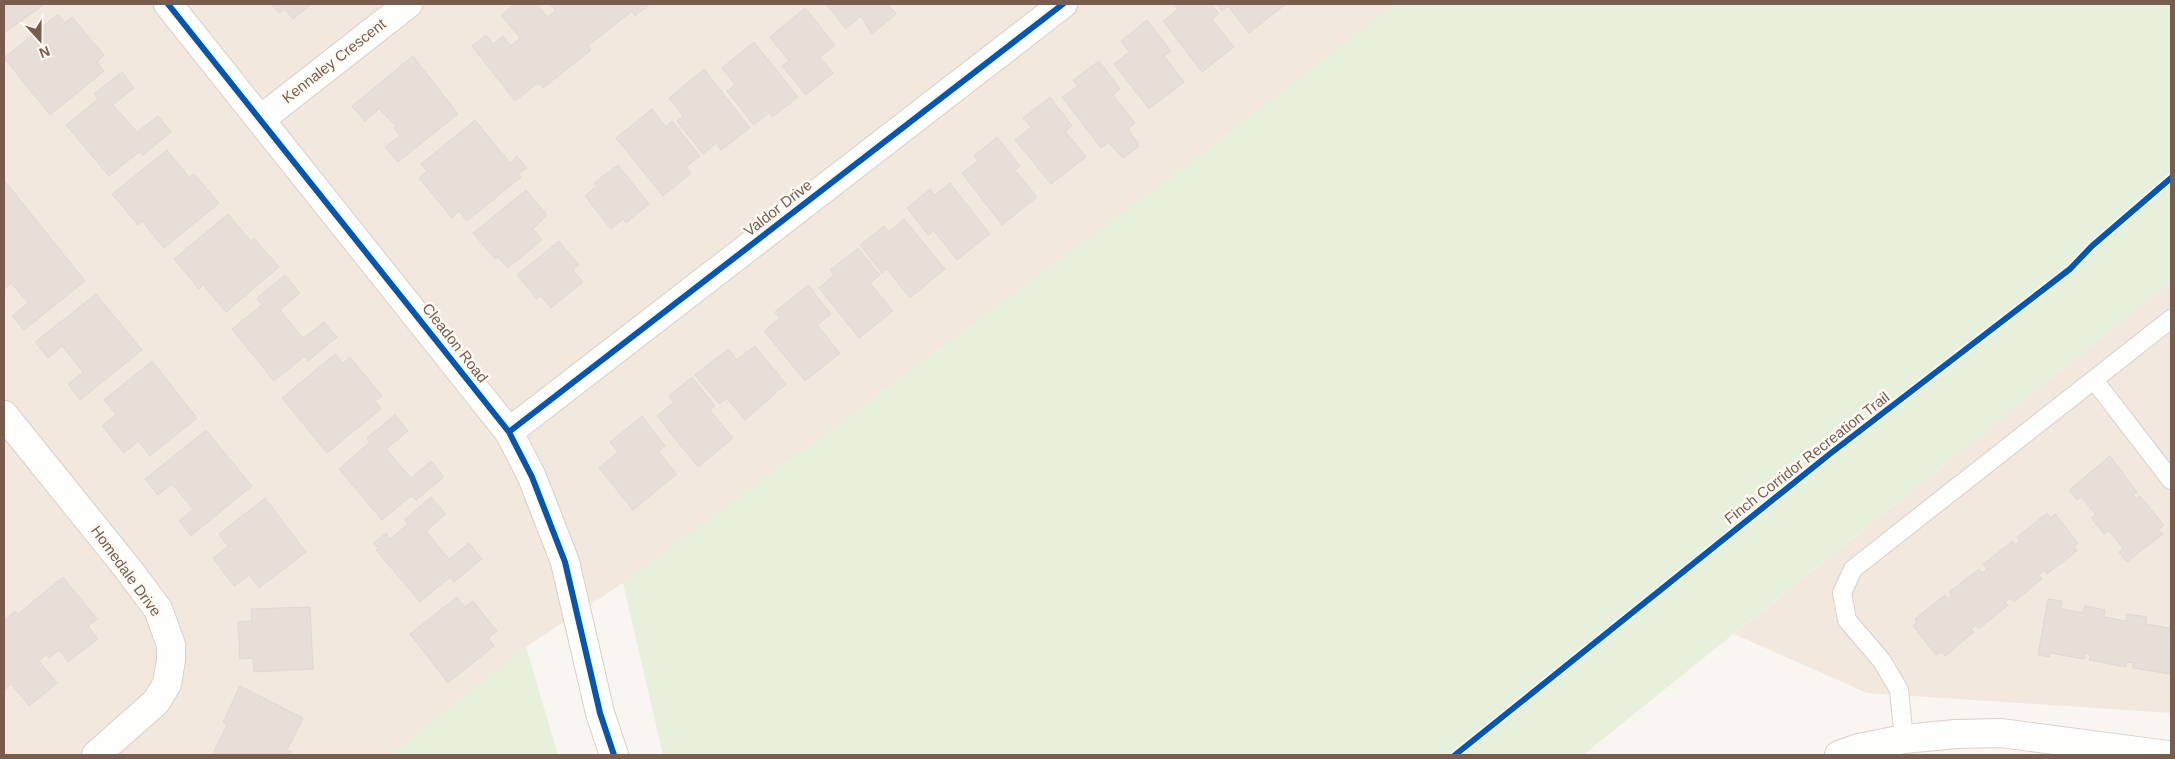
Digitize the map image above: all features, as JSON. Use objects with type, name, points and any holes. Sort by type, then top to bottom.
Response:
[{"type":"street","name":"Cleadon Road","points":[[168,4],[509,432],[532,477],[565,562],[600,713],[614,755]]},
{"type":"street","name":"Kennaley Crescent","points":[[261,119],[408,4]]},
{"type":"street","name":"Valdor Drive","points":[[509,432],[1063,4]]},
{"type":"street","name":"Homedale Drive","points":[[4,415],[158,609],[171,646],[172,660],[167,684],[156,702],[96,755]]},
{"type":"street","points":[[1839,755],[1858,748],[1904,739],[1956,734],[2001,733],[2168,755]]},
{"type":"lane","points":[[1904,739],[1898,690],[1882,661],[1847,620],[1842,592],[1853,569],[2171,319]]},
{"type":"lane","points":[[2094,380],[2171,480]]},
{"type":"shaded area","points":[[4,4],[1395,4],[1173,176],[623,583],[526,647],[390,755],[4,755]]},
{"type":"shaded area","points":[[2171,282],[2171,713],[1867,693],[1734,634]]},
{"type":"green space","points":[[1395,4],[2171,4],[2171,282],[1583,755],[663,755],[623,583],[1173,176]]},
{"type":"green space","points":[[526,647],[558,755],[390,755]]},
{"type":"building","points":[[4,4],[45,4],[4,33]]},
{"type":"building","points":[[271,4],[312,4],[293,19],[285,9],[279,13]]},
{"type":"building","points":[[515,4],[537,4],[547,17],[556,11],[550,4],[650,4],[635,16],[632,11],[588,46],[591,50],[543,88],[538,83],[515,101],[472,46],[486,35],[493,44],[503,36],[511,46],[520,38],[501,15]]},
{"type":"building","points":[[826,4],[888,4],[896,14],[872,34],[861,16],[846,29]]},
{"type":"building","points":[[1174,4],[1211,4],[1219,14],[1212,19],[1234,47],[1202,72],[1163,21],[1178,9]]},
{"type":"building","points":[[1217,4],[1285,5],[1249,33],[1228,6],[1222,11]]},
{"type":"building","points":[[805,8],[835,45],[820,57],[833,73],[806,95],[782,66],[789,61],[770,37]]},
{"type":"building","points":[[58,14],[65,23],[72,17],[104,55],[97,62],[104,71],[50,115],[4,58]]},
{"type":"building","points":[[1147,20],[1171,51],[1164,56],[1184,82],[1149,109],[1114,64],[1129,52],[1121,41]]},
{"type":"building","points":[[754,42],[798,97],[772,117],[769,113],[754,125],[727,91],[735,85],[722,68]]},
{"type":"building","points":[[413,56],[458,114],[398,162],[385,147],[400,136],[394,128],[396,126],[379,109],[365,121],[352,106]]},
{"type":"building","points":[[1099,61],[1120,89],[1113,95],[1135,123],[1128,129],[1138,143],[1138,147],[1123,158],[1109,143],[1101,148],[1062,97],[1078,86],[1073,80]]},
{"type":"building","points":[[704,69],[750,128],[721,150],[716,143],[703,154],[677,121],[683,116],[669,98]]},
{"type":"building","points":[[122,72],[134,88],[113,105],[137,132],[158,116],[171,132],[143,155],[139,152],[109,176],[66,125],[98,99],[94,94]]},
{"type":"building","points":[[1050,97],[1072,126],[1065,131],[1086,157],[1051,184],[1015,140],[1031,127],[1023,118]]},
{"type":"building","points":[[652,109],[666,127],[672,121],[700,156],[686,167],[691,173],[663,196],[616,138]]},
{"type":"building","points":[[475,120],[510,163],[517,156],[527,168],[519,174],[521,177],[467,221],[459,211],[452,218],[419,178],[427,171],[421,164]]},
{"type":"building","points":[[997,137],[1020,166],[1015,170],[1037,197],[1002,225],[962,173],[978,161],[974,156]]},
{"type":"building","points":[[167,150],[189,177],[194,174],[219,203],[164,248],[142,221],[138,225],[112,194]]},
{"type":"building","points":[[618,165],[649,204],[626,223],[623,219],[611,229],[585,196],[597,186],[594,183]]},
{"type":"building","points":[[4,180],[85,281],[24,330],[12,316],[28,303],[11,283],[4,289]]},
{"type":"building","points":[[950,183],[990,234],[957,260],[934,231],[928,235],[907,208],[930,189],[935,195]]},
{"type":"building","points":[[526,190],[547,215],[533,229],[542,240],[508,268],[498,257],[495,259],[473,233]]},
{"type":"building","points":[[228,214],[251,241],[254,238],[279,267],[226,312],[203,285],[199,289],[174,259]]},
{"type":"building","points":[[904,219],[945,269],[910,298],[887,269],[882,273],[860,245],[884,226],[889,232]]},
{"type":"building","points":[[559,241],[579,265],[573,270],[583,282],[551,308],[541,296],[537,299],[517,275]]},
{"type":"building","points":[[858,248],[880,275],[870,283],[893,311],[859,338],[819,288],[834,275],[830,270]]},
{"type":"building","points":[[285,275],[300,293],[280,310],[303,338],[324,322],[337,337],[308,361],[305,356],[274,381],[232,329],[262,305],[257,298]]},
{"type":"building","points":[[808,285],[831,314],[817,325],[840,353],[805,381],[764,331],[780,318],[775,312]]},
{"type":"building","points":[[96,294],[142,350],[80,400],[68,384],[83,372],[62,346],[48,358],[35,342]]},
{"type":"building","points":[[755,346],[786,384],[745,420],[727,398],[719,404],[695,375],[728,349],[737,360]]},
{"type":"building","points":[[335,354],[343,363],[350,357],[382,396],[375,401],[381,409],[327,453],[282,398]]},
{"type":"building","points":[[152,361],[197,418],[150,456],[138,441],[124,453],[102,426],[116,414],[104,400]]},
{"type":"building","points":[[692,377],[715,406],[710,410],[733,438],[698,467],[657,416],[674,402],[669,396]]},
{"type":"building","points":[[395,415],[408,431],[386,449],[411,478],[431,461],[444,477],[416,500],[411,496],[382,520],[339,469],[370,442],[367,438]]},
{"type":"building","points":[[642,416],[665,446],[658,451],[677,474],[633,510],[599,468],[618,452],[610,442]]},
{"type":"building","points":[[206,430],[252,486],[191,536],[179,521],[193,509],[172,484],[158,495],[145,479]]},
{"type":"building","points":[[2110,456],[2137,492],[2133,495],[2136,499],[2140,496],[2164,525],[2159,530],[2163,534],[2127,562],[2119,552],[2123,548],[2109,531],[2104,534],[2091,518],[2096,515],[2081,497],[2077,500],[2069,490]]},
{"type":"building","points":[[431,497],[446,514],[426,531],[449,559],[469,543],[482,559],[454,582],[450,577],[420,602],[376,550],[379,549],[374,543],[386,533],[390,539],[408,524],[404,520]]},
{"type":"building","points":[[265,498],[306,552],[259,588],[249,575],[234,586],[213,558],[228,546],[219,534]]},
{"type":"building","points":[[2047,513],[2050,518],[2055,514],[2078,543],[2074,547],[2077,551],[2047,574],[2044,570],[2039,575],[2042,579],[2014,602],[2010,598],[2005,602],[2008,605],[1979,629],[1976,625],[1971,629],[1974,632],[1945,656],[1942,652],[1936,655],[1913,626],[1917,622],[1915,619],[1945,595],[1947,599],[1952,595],[1949,592],[1979,569],[1982,573],[1987,569],[1983,564],[2013,541],[2015,545],[2020,541],[2017,537]]},
{"type":"building","points":[[63,577],[97,619],[88,626],[98,639],[68,662],[59,650],[49,658],[46,655],[39,661],[57,683],[29,706],[11,684],[4,690],[4,620],[15,611],[18,614]]},
{"type":"building","points":[[457,597],[465,607],[473,601],[497,631],[488,638],[494,646],[448,683],[410,634]]},
{"type":"building","points":[[2048,599],[2062,601],[2061,609],[2083,613],[2085,606],[2105,610],[2104,617],[2126,621],[2127,614],[2147,617],[2146,624],[2169,628],[2171,622],[2170,674],[2133,668],[2133,663],[2127,662],[2126,667],[2089,660],[2091,655],[2085,653],[2084,659],[2050,653],[2049,657],[2038,655]]},
{"type":"building","points":[[310,607],[313,669],[254,672],[253,658],[240,659],[238,622],[252,621],[251,609]]},
{"type":"building","points":[[240,686],[303,718],[287,750],[292,752],[290,755],[212,755],[227,725],[223,722]]},
{"type":"cycle path","points":[[168,4],[509,432],[532,477],[565,562],[600,713],[614,755]]},
{"type":"cycle path","points":[[509,432],[1063,4]]},
{"type":"cycle path","name":"Finch Corridor Recreation Trail","points":[[1455,755],[1831,453],[2070,269],[2092,246],[2171,178]]}]
